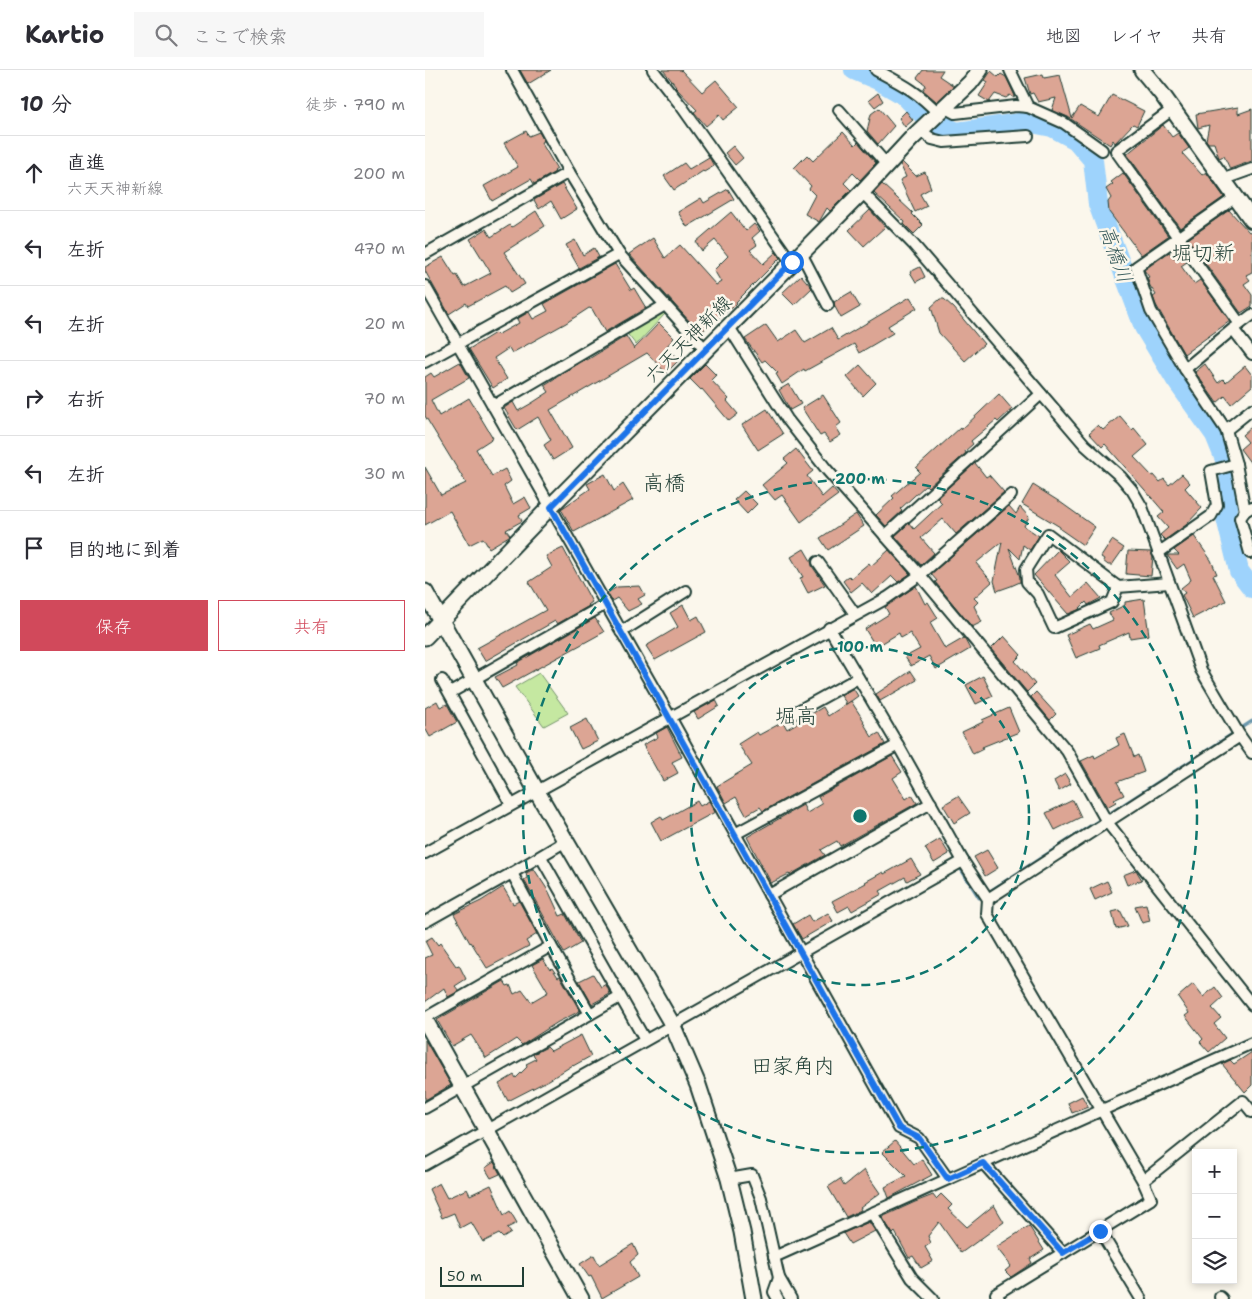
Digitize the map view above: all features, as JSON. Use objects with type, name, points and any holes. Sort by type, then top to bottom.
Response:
[{"type":"street","points":[[512,70],[569,172],[619,254],[706,350]]},
{"type":"street","points":[[653,70],[797,258],[827,305]]},
{"type":"street","points":[[875,70],[910,88],[941,110],[955,113],[1016,106],[1029,107],[1063,123],[1102,150]]},
{"type":"street","name":"六天天神新線","points":[[425,637],[862,192],[922,128],[970,83],[979,70]]},
{"type":"street","points":[[1010,70],[1029,107]]},
{"type":"street","points":[[1142,70],[1173,109],[1252,220]]},
{"type":"street","points":[[1173,109],[1116,151],[1178,238],[1237,327],[1252,354]]},
{"type":"street","points":[[839,110],[887,166]]},
{"type":"street","points":[[922,128],[931,139],[944,142],[1028,136]]},
{"type":"street","points":[[1223,179],[1252,169]]},
{"type":"street","points":[[425,254],[569,172]]},
{"type":"street","points":[[862,192],[913,244],[1085,445],[1133,490],[1142,507],[1201,670],[1239,736],[1252,753]]},
{"type":"street","points":[[1236,197],[1136,267],[1151,312],[1185,369],[1226,430],[1248,509],[1240,518],[1251,556]]},
{"type":"street","points":[[425,362],[619,254]]},
{"type":"street","points":[[425,286],[670,717],[899,1128],[919,1138],[948,1179]]},
{"type":"street","points":[[493,406],[665,305]]},
{"type":"street","points":[[1185,369],[1252,315]]},
{"type":"street","points":[[729,328],[787,418],[827,470],[920,575],[1067,751],[1107,822],[1252,1005]]},
{"type":"street","points":[[885,536],[1041,394]]},
{"type":"street","points":[[1226,430],[1252,409]]},
{"type":"street","points":[[1159,553],[1211,516],[1217,505],[1211,471],[1237,464]]},
{"type":"street","points":[[425,853],[829,628],[887,598],[920,575],[1011,495]]},
{"type":"street","points":[[1118,587],[1112,602],[1054,628],[1038,594],[1027,582],[1026,569],[1047,534],[1118,587],[1169,583]]},
{"type":"street","points":[[818,562],[855,614]]},
{"type":"street","points":[[621,632],[686,591]]},
{"type":"street","points":[[425,592],[536,790],[672,1024],[698,1085],[729,1179],[742,1232],[754,1299]]},
{"type":"street","points":[[450,693],[606,604]]},
{"type":"street","points":[[829,628],[963,861],[988,899],[987,914],[1143,1181],[1151,1199],[995,1297]]},
{"type":"street","points":[[789,716],[858,678]]},
{"type":"street","points":[[442,680],[511,804]]},
{"type":"street","points":[[988,899],[1239,736]]},
{"type":"street","points":[[735,834],[898,745]]},
{"type":"street","points":[[769,895],[931,803]]},
{"type":"street","points":[[425,922],[512,874],[566,841]]},
{"type":"street","points":[[541,857],[645,1040]]},
{"type":"street","points":[[425,1165],[963,861]]},
{"type":"street","points":[[512,874],[590,1014]]},
{"type":"street","points":[[551,946],[425,1019],[581,1299]]},
{"type":"street","points":[[425,1108],[620,997]]},
{"type":"street","points":[[774,1257],[1252,1043]]},
{"type":"street","points":[[1143,1181],[1243,1101],[1252,1112]]},
{"type":"street","points":[[983,1163],[1063,1253]]},
{"type":"street","points":[[729,1179],[752,1175],[761,1198],[779,1278],[791,1299]]},
{"type":"street","points":[[872,1213],[912,1278],[933,1299]]},
{"type":"street","points":[[1100,1231],[1141,1299]]},
{"type":"street","points":[[778,1299],[774,1292],[779,1278]]},
{"type":"green space","points":[[662,309],[665,314],[636,345],[625,331]]},
{"type":"green space","points":[[539,673],[568,713],[544,726],[515,687]]},
{"type":"building","points":[[520,70],[551,70],[528,84]]},
{"type":"building","points":[[663,70],[681,70],[702,92],[716,80],[739,107],[723,120],[719,115],[706,126],[694,112],[697,110],[675,87]]},
{"type":"building","points":[[923,70],[943,70],[939,76],[954,86],[937,102],[923,90],[926,85],[917,78]]},
{"type":"building","points":[[991,71],[998,77],[1001,74],[1006,77],[1015,96],[1014,98],[1010,95],[1006,98],[995,94],[989,102],[979,96],[988,82],[985,80]]},
{"type":"building","points":[[1043,74],[1044,78],[1060,75],[1072,118],[1080,106],[1099,117],[1112,95],[1144,111],[1137,126],[1133,124],[1115,143],[1113,140],[1110,145],[1068,117],[1052,110],[1056,98],[1038,102],[1033,93],[1030,94],[1025,78]]},
{"type":"building","points":[[878,93],[883,101],[875,107],[869,100]]},
{"type":"building","points":[[1238,107],[1238,114],[1252,109],[1252,161],[1230,169],[1224,156],[1219,158],[1214,143],[1208,143],[1206,140],[1209,125],[1198,128],[1196,114]]},
{"type":"building","points":[[879,108],[894,126],[878,144],[867,131],[871,114]]},
{"type":"building","points":[[906,111],[913,120],[905,127],[899,118]]},
{"type":"building","points":[[1163,125],[1172,137],[1178,133],[1189,148],[1182,153],[1202,175],[1206,172],[1224,197],[1180,228],[1127,154]]},
{"type":"building","points":[[526,131],[529,136],[539,132],[544,141],[541,142],[557,169],[534,184],[531,179],[492,201],[484,186],[518,167],[504,143]]},
{"type":"building","points":[[843,132],[855,145],[858,142],[876,163],[860,180],[853,173],[844,183],[851,190],[830,211],[827,208],[819,222],[805,214],[815,195],[809,189],[811,186],[794,168],[807,155],[813,161]]},
{"type":"building","points":[[733,146],[743,158],[735,165],[725,153]]},
{"type":"building","points":[[709,157],[714,166],[674,190],[664,176],[684,163],[689,169]]},
{"type":"building","points":[[902,162],[916,176],[925,172],[931,188],[920,194],[927,206],[915,212],[900,180],[906,177],[900,164]]},
{"type":"building","points":[[1123,173],[1168,236],[1141,255],[1109,212],[1108,202],[1111,198],[1106,189],[1113,184],[1111,182]]},
{"type":"building","points":[[562,184],[577,209],[561,219],[551,201],[539,209],[534,200]]},
{"type":"building","points":[[882,184],[923,225],[914,234],[904,224],[905,222],[874,193]]},
{"type":"building","points":[[728,189],[734,199],[687,227],[678,212],[701,198],[704,203]]},
{"type":"building","points":[[870,210],[885,227],[864,246],[849,230]]},
{"type":"building","points":[[1229,210],[1249,232],[1252,231],[1252,272],[1246,275],[1250,280],[1244,284],[1252,295],[1252,306],[1241,313],[1188,239]]},
{"type":"building","points":[[536,211],[545,226],[504,252],[525,284],[510,293],[505,286],[468,306],[466,303],[449,314],[425,271],[425,267],[443,257],[464,287],[491,273],[470,239],[486,229],[491,237],[510,225],[512,227]]},
{"type":"building","points":[[731,212],[746,231],[754,224],[760,231],[752,238],[757,245],[750,250],[763,264],[776,252],[780,258],[729,311],[700,333],[629,254],[653,238],[665,258],[680,245],[716,285],[721,282],[714,270],[728,256],[715,240],[702,251],[696,242]]},
{"type":"building","points":[[575,240],[583,255],[594,248],[599,257],[579,268],[566,245]]},
{"type":"building","points":[[1169,252],[1174,258],[1181,253],[1187,262],[1181,266],[1194,284],[1200,280],[1230,321],[1184,354],[1156,305],[1153,297],[1156,295],[1150,286],[1147,278],[1149,277],[1144,270]]},
{"type":"building","points":[[615,264],[631,290],[634,288],[646,308],[605,332],[592,309],[589,308],[512,353],[509,348],[494,358],[507,379],[493,388],[469,349],[495,333],[497,335],[519,323],[517,319],[529,312],[533,319],[548,311],[544,304]]},
{"type":"building","points":[[920,267],[925,277],[916,282],[910,272]]},
{"type":"building","points":[[801,275],[812,288],[794,305],[782,293]]},
{"type":"building","points":[[851,292],[860,307],[841,318],[834,302]]},
{"type":"building","points":[[910,297],[917,308],[888,326],[893,333],[859,353],[854,344],[805,371],[804,369],[782,384],[776,374],[778,373],[765,360],[762,362],[745,339],[766,325],[778,342],[796,330],[805,343],[831,328],[838,340]]},
{"type":"building","points":[[940,299],[944,299],[954,308],[984,344],[965,361],[939,333],[931,307]]},
{"type":"building","points":[[659,323],[674,338],[666,347],[679,360],[666,373],[647,353],[550,410],[572,448],[553,460],[544,445],[551,440],[538,417],[517,430],[504,408],[513,402],[518,411],[532,403],[549,392],[544,385],[626,336],[634,349]]},
{"type":"building","points":[[460,362],[469,378],[431,400],[439,416],[469,398],[493,438],[476,449],[492,476],[505,469],[511,481],[504,486],[513,504],[525,497],[531,508],[519,515],[522,521],[506,530],[509,536],[489,548],[483,538],[469,545],[450,511],[425,525],[425,467],[441,495],[466,483],[425,416],[425,377],[431,373],[434,377]]},
{"type":"building","points":[[705,364],[716,375],[711,380],[729,399],[727,401],[738,414],[729,421],[702,389],[690,379]]},
{"type":"building","points":[[1205,364],[1218,383],[1223,379],[1226,382],[1245,366],[1252,375],[1252,386],[1231,404],[1225,396],[1217,403],[1195,372]]},
{"type":"building","points":[[860,365],[876,383],[863,396],[847,377]]},
{"type":"building","points":[[789,384],[801,404],[790,410],[779,390]]},
{"type":"building","points":[[999,394],[1012,409],[998,422],[996,420],[971,441],[973,444],[965,451],[966,453],[928,487],[926,485],[900,509],[902,511],[886,526],[876,515],[894,498],[892,496],[920,472],[916,468],[960,428],[961,430]]},
{"type":"building","points":[[823,395],[841,423],[836,427],[841,435],[830,442],[824,434],[820,436],[802,408]]},
{"type":"building","points":[[767,409],[783,434],[758,450],[742,425]]},
{"type":"building","points":[[1120,416],[1132,430],[1134,428],[1148,445],[1134,457],[1160,482],[1164,479],[1169,485],[1182,474],[1190,483],[1185,488],[1202,508],[1186,525],[1165,540],[1160,535],[1168,528],[1158,517],[1164,512],[1105,444],[1102,447],[1089,433],[1098,425],[1103,430]]},
{"type":"building","points":[[1252,426],[1252,465],[1240,449],[1248,442],[1242,435]]},
{"type":"building","points":[[796,449],[813,471],[807,476],[822,497],[832,488],[838,495],[801,522],[782,495],[775,500],[762,485],[788,463],[784,459]]},
{"type":"building","points":[[975,463],[986,477],[989,475],[1004,492],[956,534],[943,519],[921,538],[934,553],[921,565],[895,536],[909,523],[914,529],[942,503],[937,498]]},
{"type":"building","points":[[605,474],[614,491],[623,484],[633,500],[574,532],[561,509],[590,489],[587,484]]},
{"type":"building","points":[[1033,485],[1095,527],[1083,545],[1060,529],[1060,527],[1022,504]]},
{"type":"building","points":[[744,491],[757,504],[747,514],[734,500]]},
{"type":"building","points":[[1009,506],[1016,514],[1020,507],[1029,517],[1024,526],[1039,536],[1030,550],[1023,545],[1020,559],[1009,548],[1020,577],[1020,582],[1011,586],[997,591],[994,581],[1002,542],[976,563],[992,582],[974,598],[978,602],[974,606],[982,622],[972,627],[935,582],[937,581],[931,574]]},
{"type":"building","points":[[856,514],[864,526],[828,550],[820,538]]},
{"type":"building","points":[[1194,536],[1211,560],[1217,574],[1213,575],[1226,601],[1193,618],[1182,595],[1185,593],[1181,588],[1191,580],[1184,564],[1177,569],[1167,555],[1179,555],[1174,550]]},
{"type":"building","points":[[1112,540],[1124,548],[1112,565],[1108,565],[1101,557]]},
{"type":"building","points":[[563,548],[592,602],[589,606],[557,624],[555,621],[485,661],[477,648],[546,610],[529,582],[552,567],[546,556]]},
{"type":"building","points":[[804,549],[812,566],[825,585],[808,593],[800,578],[803,577],[791,557]]},
{"type":"building","points":[[889,550],[910,574],[898,582],[892,576],[872,594],[862,583],[851,592],[843,581],[849,576],[851,578],[869,563],[871,566]]},
{"type":"building","points":[[1058,550],[1070,562],[1055,575],[1072,597],[1088,583],[1101,598],[1088,605],[1086,602],[1078,610],[1068,614],[1034,575]]},
{"type":"building","points":[[1128,551],[1151,552],[1153,557],[1151,576],[1126,574]]},
{"type":"building","points":[[640,586],[645,595],[638,599],[642,604],[628,611],[617,598],[612,601],[607,593],[617,587]]},
{"type":"building","points":[[916,586],[925,604],[928,602],[938,618],[930,623],[945,649],[964,638],[970,649],[936,669],[929,656],[911,666],[905,657],[920,649],[910,633],[901,638],[899,633],[876,647],[865,629],[889,614],[885,607]]},
{"type":"building","points":[[1144,599],[1149,635],[1130,638],[1129,632],[1099,645],[1100,648],[1076,658],[1066,635],[1090,624],[1093,629],[1113,620],[1109,613],[1125,605],[1125,602]]},
{"type":"building","points":[[683,605],[691,620],[698,616],[706,632],[655,660],[646,646],[678,627],[670,613]]},
{"type":"building","points":[[595,618],[604,632],[502,688],[495,677]]},
{"type":"building","points":[[1004,636],[1021,655],[1015,661],[1035,684],[1027,692],[991,649]]},
{"type":"building","points":[[911,671],[917,680],[880,701],[876,694]]},
{"type":"building","points":[[983,676],[993,696],[976,704],[966,685]]},
{"type":"building","points":[[853,688],[858,696],[847,704],[841,696]]},
{"type":"building","points":[[1036,692],[1056,714],[1050,720],[1031,697]]},
{"type":"building","points":[[716,700],[719,706],[698,719],[694,712]]},
{"type":"building","points":[[437,701],[440,707],[447,704],[457,722],[430,737],[425,728],[425,708]]},
{"type":"building","points":[[851,701],[872,737],[879,733],[885,744],[763,811],[760,807],[746,815],[736,797],[726,803],[717,786],[752,765],[738,744],[757,732],[759,735],[783,722],[787,729],[823,707],[828,716]]},
{"type":"building","points":[[1009,708],[1019,732],[982,747],[983,749],[973,754],[962,732],[983,722],[982,720]]},
{"type":"building","points":[[587,719],[598,741],[581,749],[570,728]]},
{"type":"building","points":[[667,727],[682,757],[672,762],[678,773],[663,781],[643,745],[658,737],[656,733]]},
{"type":"building","points":[[1125,734],[1134,757],[1138,755],[1144,772],[1117,782],[1124,795],[1114,800],[1116,802],[1107,807],[1081,761],[1094,755],[1095,758],[1119,745],[1116,738]]},
{"type":"building","points":[[892,756],[902,772],[893,778],[906,799],[912,795],[917,803],[840,846],[837,841],[821,850],[825,855],[790,875],[771,883],[747,837],[803,805],[807,813],[822,804],[818,797]]},
{"type":"building","points":[[1065,774],[1071,784],[1059,791],[1054,781]]},
{"type":"building","points":[[958,796],[970,813],[954,823],[943,805]]},
{"type":"building","points":[[1073,800],[1081,817],[1055,830],[1046,813]]},
{"type":"building","points":[[697,801],[700,806],[709,801],[715,812],[661,841],[651,822],[661,816],[663,820]]},
{"type":"building","points":[[940,839],[949,854],[934,863],[925,848]]},
{"type":"building","points":[[987,850],[998,868],[985,876],[974,857]]},
{"type":"building","points":[[911,859],[920,874],[907,881],[905,877],[880,891],[882,894],[852,911],[849,906],[838,912],[832,901],[883,872],[884,874]]},
{"type":"building","points":[[534,869],[549,892],[560,916],[565,914],[581,943],[564,953],[524,880],[527,878],[526,873]]},
{"type":"building","points":[[1136,870],[1142,880],[1127,885],[1123,875]]},
{"type":"building","points":[[1107,881],[1112,892],[1095,900],[1090,889]]},
{"type":"building","points":[[503,887],[513,904],[519,901],[537,934],[526,941],[529,946],[487,968],[454,914],[481,901]]},
{"type":"building","points":[[1146,904],[1150,921],[1142,923],[1135,906]]},
{"type":"building","points":[[1120,910],[1128,926],[1116,929],[1112,912]]},
{"type":"building","points":[[828,913],[833,921],[802,939],[793,924],[808,915],[812,922]]},
{"type":"building","points":[[432,937],[438,945],[440,943],[456,966],[459,965],[466,979],[455,986],[459,991],[448,997],[444,988],[425,1002],[425,958],[432,955],[425,941]]},
{"type":"building","points":[[543,959],[550,970],[552,968],[558,977],[560,976],[580,1011],[558,1022],[522,1045],[516,1039],[486,1058],[471,1035],[452,1046],[437,1020],[504,981],[507,986],[510,985],[514,994],[522,990],[531,1002],[548,992],[532,965]]},
{"type":"building","points":[[593,974],[601,987],[606,984],[610,994],[592,1004],[579,981]]},
{"type":"building","points":[[1193,984],[1203,997],[1215,987],[1223,998],[1212,1008],[1221,1018],[1214,1024],[1225,1038],[1209,1052],[1200,1042],[1203,1039],[1185,1016],[1189,1013],[1178,997]]},
{"type":"building","points":[[581,1035],[591,1056],[508,1101],[499,1084],[514,1075],[516,1078],[527,1067],[526,1064],[536,1059],[533,1054],[547,1047],[551,1051]]},
{"type":"building","points":[[425,1040],[451,1085],[425,1100]]},
{"type":"building","points":[[1252,1052],[1252,1085],[1245,1092],[1222,1064],[1230,1060],[1234,1064]]},
{"type":"building","points":[[1082,1096],[1088,1107],[1072,1113],[1068,1103]]},
{"type":"building","points":[[895,1141],[914,1164],[922,1159],[932,1175],[889,1198],[885,1187],[906,1176],[882,1152]]},
{"type":"building","points":[[494,1162],[500,1174],[491,1178],[485,1168]]},
{"type":"building","points":[[864,1170],[880,1193],[860,1208],[861,1210],[846,1217],[828,1187],[840,1179],[844,1186]]},
{"type":"building","points":[[439,1183],[447,1198],[467,1189],[470,1195],[491,1185],[504,1215],[510,1211],[517,1223],[507,1228],[511,1233],[503,1238],[499,1234],[483,1242],[471,1222],[460,1228],[454,1213],[442,1218],[429,1189]]},
{"type":"building","points":[[941,1194],[952,1205],[948,1209],[967,1227],[994,1205],[1004,1222],[961,1253],[939,1222],[928,1236],[931,1243],[925,1247],[933,1261],[921,1268],[913,1256],[909,1258],[895,1232],[893,1234],[882,1217],[933,1195],[936,1199]]},
{"type":"building","points":[[869,1222],[875,1231],[850,1244],[843,1233]]},
{"type":"building","points":[[1029,1226],[1044,1250],[1030,1259],[1032,1263],[1011,1277],[1005,1271],[1011,1266],[996,1247]]},
{"type":"building","points":[[633,1244],[638,1255],[630,1262],[638,1277],[602,1298],[591,1276],[589,1277],[580,1264],[594,1255],[599,1265]]},
{"type":"waterway","name":"高橋川","points":[[854,70],[878,80],[904,95],[927,119],[957,132],[1027,122],[1052,127],[1076,140],[1093,160],[1098,204],[1144,327],[1176,380],[1215,435],[1230,472],[1226,518],[1239,571],[1252,588]]},
{"type":"waterway","points":[[960,868],[979,898],[1252,721]]},
{"type":"district","name":"堀切新","points":[[1203,253]]},
{"type":"district","name":"高橋","points":[[664,483]]},
{"type":"district","name":"堀高","points":[[796,716]]},
{"type":"district","name":"田家角内","points":[[793,1066]]},
{"type":"route","points":[[792,262],[551,507],[899,1128],[919,1138],[948,1179],[983,1163],[1063,1253],[1100,1231]]}]
